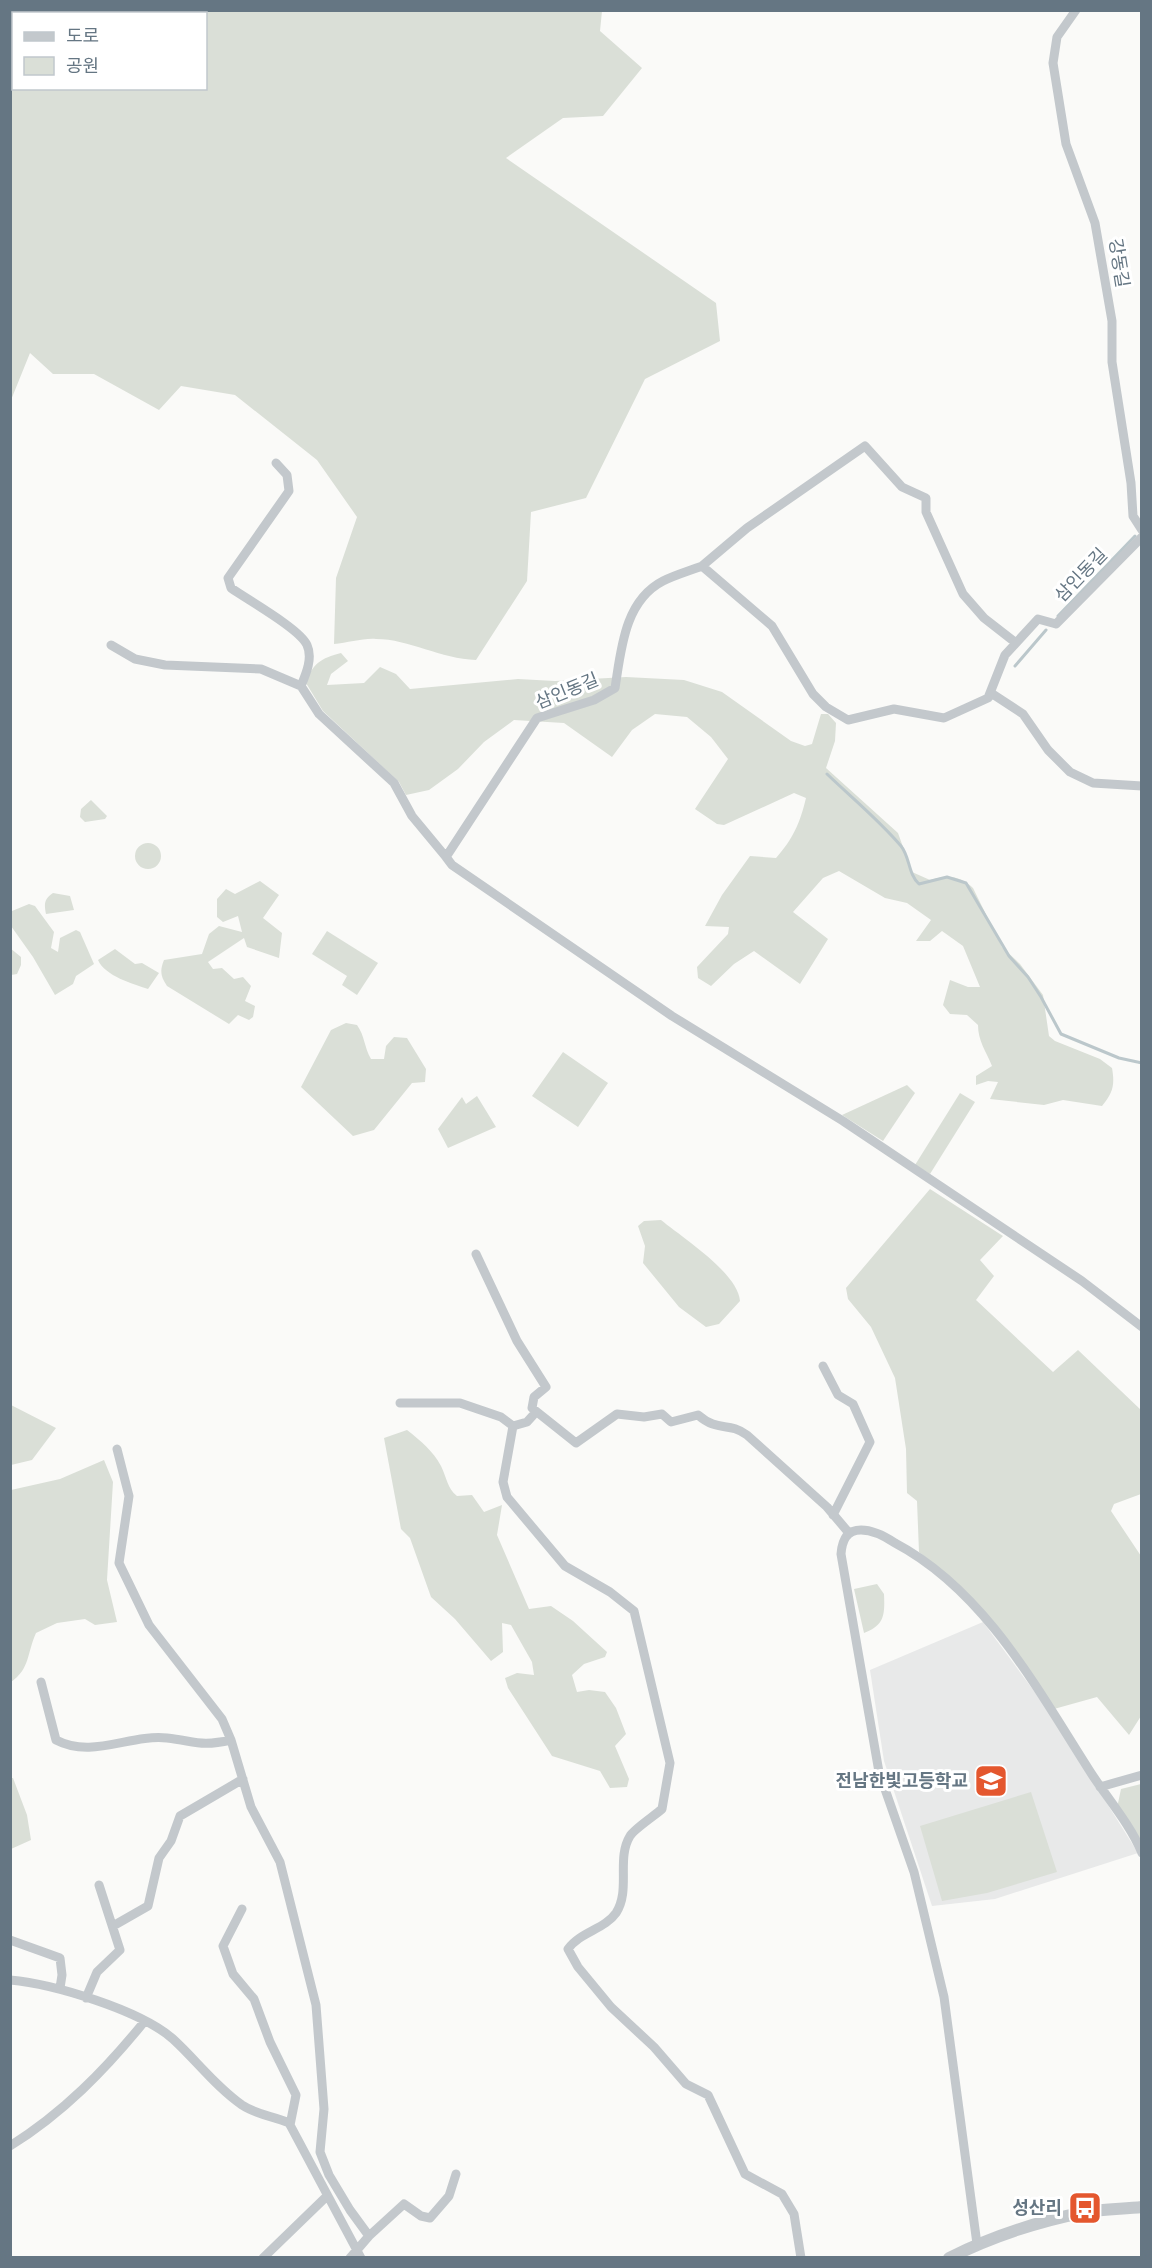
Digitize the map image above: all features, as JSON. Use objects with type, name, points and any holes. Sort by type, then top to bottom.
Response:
[{"type":"street","name":"강동길","points":[[1076,10],[1057,37],[1053,63],[1066,144],[1095,223],[1112,321],[1112,362],[1131,483],[1132,516],[1142,530]]},
{"type":"street","points":[[1016,643],[984,618],[963,594],[930,520],[926,498],[902,487],[866,446],[747,528],[702,566],[772,626],[813,694],[826,707],[848,720],[894,710],[944,718],[988,698],[991,693],[1023,714],[1048,750],[1070,772],[1093,783],[1142,786]]},
{"type":"street","points":[[276,463],[287,475],[289,491],[228,578],[231,588],[294,630],[307,645],[309,664],[302,686]]},
{"type":"street","name":"삼인동길","points":[[991,693],[1005,655],[1038,619],[1056,624],[1142,537]]},
{"type":"street","name":"삼인동길","points":[[446,857],[537,718],[594,700],[615,688],[624,633],[639,601],[661,582],[702,566]]},
{"type":"street","points":[[111,645],[135,659],[165,665],[261,669],[302,686],[319,714],[394,783],[412,816],[452,865],[672,1016],[843,1121],[1082,1281],[1142,1327]]},
{"type":"street","points":[[476,1254],[517,1341],[546,1387],[534,1397],[532,1408],[576,1443],[617,1413],[644,1417],[662,1414],[671,1422],[698,1415],[710,1426],[739,1429],[833,1515],[849,1533]]},
{"type":"street","points":[[823,1366],[838,1395],[853,1404],[870,1442],[833,1515]]},
{"type":"street","points":[[400,1403],[460,1403],[501,1418],[513,1426]]},
{"type":"street","points":[[513,1426],[526,1422],[536,1412]]},
{"type":"street","points":[[513,1426],[503,1482],[507,1497],[566,1566],[610,1592],[634,1611],[670,1763],[662,1809],[630,1835],[625,1857],[622,1901],[614,1916],[575,1939],[568,1949],[578,1967],[611,2007],[654,2047],[686,2084],[708,2095],[746,2174],[782,2194],[794,2214],[801,2258]]},
{"type":"street","points":[[117,1449],[129,1496],[119,1549],[121,1568],[149,1625],[222,1719],[231,1740],[251,1807],[280,1862],[313,1990],[324,2102],[319,2144],[322,2159],[350,2210],[369,2236]]},
{"type":"street","points":[[977,2244],[944,1997],[915,1872],[886,1794],[873,1740],[856,1632],[843,1570],[842,1545],[849,1533],[866,1530],[906,1548],[941,1575],[980,1612],[1044,1701],[1142,1853]]},
{"type":"street","points":[[41,1682],[56,1740],[63,1744],[102,1747],[142,1739],[166,1738],[201,1745],[231,1740]]},
{"type":"street","points":[[1100,1787],[1142,1776]]},
{"type":"street","points":[[113,1926],[148,1906],[159,1858],[171,1841],[180,1816],[243,1779]]},
{"type":"street","points":[[86,1998],[97,1972],[120,1950],[99,1885]]},
{"type":"street","points":[[242,1909],[223,1946],[233,1974],[254,1999],[270,2042],[296,2095],[290,2125]]},
{"type":"street","points":[[10,1940],[60,1958],[62,1975],[60,1989]]},
{"type":"street","points":[[10,1980],[60,1989],[121,2010],[172,2038],[215,2084],[243,2106],[290,2125],[360,2254]]},
{"type":"street","points":[[10,2146],[50,2120],[84,2089],[144,2022]]},
{"type":"street","points":[[350,2258],[360,2254],[369,2236],[404,2204],[421,2216],[430,2218],[449,2196],[456,2174]]},
{"type":"street","points":[[263,2258],[327,2196]]},
{"type":"street","points":[[949,2258],[977,2244],[1049,2220],[1088,2212],[1142,2206]]},
{"type":"shaded area","name":"전남한빛고등학교","points":[[983,1622],[1051,1714],[1138,1853],[995,1899],[932,1906],[884,1761],[870,1670]]},
{"type":"green space","points":[[11,10],[602,11],[600,31],[642,68],[603,116],[563,118],[506,158],[716,303],[720,341],[645,379],[586,498],[531,512],[527,581],[476,660],[463,659],[388,640],[366,639],[334,644],[336,578],[357,517],[317,460],[235,395],[181,386],[159,410],[94,374],[53,374],[30,353],[11,400]]},
{"type":"green space","points":[[341,653],[348,661],[331,674],[327,685],[364,683],[380,667],[396,674],[410,689],[518,679],[555,681],[626,677],[684,680],[722,692],[791,741],[805,746],[812,744],[821,714],[828,714],[836,723],[835,741],[826,768],[898,833],[912,872],[930,880],[942,877],[958,878],[973,888],[1002,947],[1020,964],[1043,995],[1049,1036],[1055,1041],[1100,1059],[1112,1068],[1113,1084],[1109,1097],[1102,1106],[1063,1100],[1044,1105],[990,1099],[998,1082],[988,1081],[976,1085],[976,1076],[992,1066],[981,1041],[978,1025],[967,1015],[950,1014],[943,1005],[950,980],[968,987],[980,987],[963,946],[942,931],[930,941],[916,941],[931,920],[907,903],[885,898],[839,871],[823,878],[793,912],[828,939],[800,984],[754,951],[734,964],[711,986],[698,978],[697,967],[728,934],[729,927],[705,926],[722,895],[750,856],[776,858],[795,830],[806,798],[794,793],[724,825],[717,824],[695,809],[728,759],[711,737],[687,717],[655,714],[632,730],[612,757],[564,723],[514,720],[484,742],[458,769],[429,790],[406,795],[399,782],[323,711],[306,683],[314,666],[328,657]]},
{"type":"green space","points":[[91,800],[107,816],[105,819],[85,822],[80,817],[81,809]]},
{"type":"green space","points":[[148,843],[157,847],[161,856],[157,865],[148,869],[139,865],[135,856],[139,847]]},
{"type":"green space","points":[[260,881],[279,895],[263,918],[282,933],[279,958],[247,947],[244,938],[208,962],[213,969],[222,968],[234,979],[243,977],[251,986],[245,1001],[255,1006],[253,1017],[249,1020],[238,1015],[229,1024],[167,986],[161,973],[162,967],[164,960],[202,954],[209,934],[219,926],[242,932],[238,916],[223,922],[217,917],[217,899],[226,889],[235,894]]},
{"type":"green space","points":[[53,893],[70,896],[74,910],[46,914],[45,902]]},
{"type":"green space","points":[[29,904],[35,906],[54,932],[51,948],[58,952],[60,938],[76,930],[80,932],[94,964],[76,976],[73,984],[55,995],[33,957],[11,926],[12,911]]},
{"type":"green space","points":[[327,931],[378,963],[357,995],[342,985],[347,976],[312,954]]},
{"type":"green space","points":[[10,948],[21,957],[21,965],[17,974],[11,975]]},
{"type":"green space","points":[[115,949],[135,964],[142,963],[159,973],[148,989],[120,979],[102,966],[98,960]]},
{"type":"green space","points":[[346,1023],[357,1025],[371,1059],[384,1059],[386,1046],[394,1037],[407,1038],[426,1069],[425,1082],[412,1083],[374,1130],[353,1136],[301,1087],[331,1030]]},
{"type":"green space","points":[[563,1052],[608,1083],[578,1127],[532,1096]]},
{"type":"green space","points":[[907,1085],[915,1093],[883,1141],[842,1115]]},
{"type":"green space","points":[[960,1093],[975,1102],[930,1174],[915,1165]]},
{"type":"green space","points":[[477,1096],[496,1127],[448,1148],[438,1129],[462,1097],[466,1104]]},
{"type":"green space","points":[[930,1189],[1003,1236],[980,1260],[994,1276],[976,1300],[1053,1372],[1078,1350],[1141,1410],[1141,1494],[1114,1504],[1111,1511],[1141,1556],[1141,1716],[1129,1735],[1097,1697],[1054,1709],[949,1576],[919,1552],[917,1501],[907,1493],[906,1449],[895,1378],[871,1327],[848,1299],[846,1288]]},
{"type":"green space","points":[[661,1220],[720,1268],[737,1290],[740,1301],[719,1324],[706,1327],[679,1307],[643,1263],[645,1246],[638,1226],[644,1221]]},
{"type":"green space","points":[[11,1405],[56,1428],[32,1460],[11,1465]]},
{"type":"green space","points":[[407,1430],[434,1456],[449,1486],[457,1496],[472,1495],[484,1512],[502,1505],[497,1535],[529,1609],[551,1606],[573,1621],[607,1652],[605,1657],[584,1664],[572,1675],[577,1692],[589,1690],[605,1692],[616,1708],[626,1734],[615,1746],[629,1779],[627,1787],[610,1788],[600,1771],[552,1756],[508,1688],[505,1678],[517,1673],[534,1675],[532,1662],[511,1625],[502,1623],[503,1652],[491,1661],[455,1619],[431,1597],[410,1538],[401,1529],[384,1438]]},
{"type":"green space","points":[[104,1460],[113,1482],[107,1580],[117,1622],[95,1625],[85,1619],[57,1623],[36,1633],[22,1672],[11,1682],[11,1490],[60,1479]]},
{"type":"green space","points":[[877,1584],[884,1594],[882,1619],[876,1627],[864,1633],[854,1589]]},
{"type":"green space","points":[[11,1778],[13,1778],[27,1815],[31,1840],[11,1849]]},
{"type":"green space","points":[[1141,1784],[1141,1846],[1117,1808],[1121,1789]]},
{"type":"green space","points":[[1031,1792],[1057,1872],[987,1893],[942,1901],[920,1826]]},
{"type":"waterway","points":[[1058,616],[1135,536]]},
{"type":"waterway","points":[[1015,666],[1046,630]]},
{"type":"waterway","points":[[827,774],[893,836],[906,855],[915,880],[919,884],[947,877],[966,883],[1009,956],[1028,977],[1041,997],[1061,1034],[1119,1058],[1142,1063]]},
{"type":"place","name":"전남한빛고등학교","points":[[991,1781]]},
{"type":"place","name":"성산리","points":[[1085,2208]]}]
